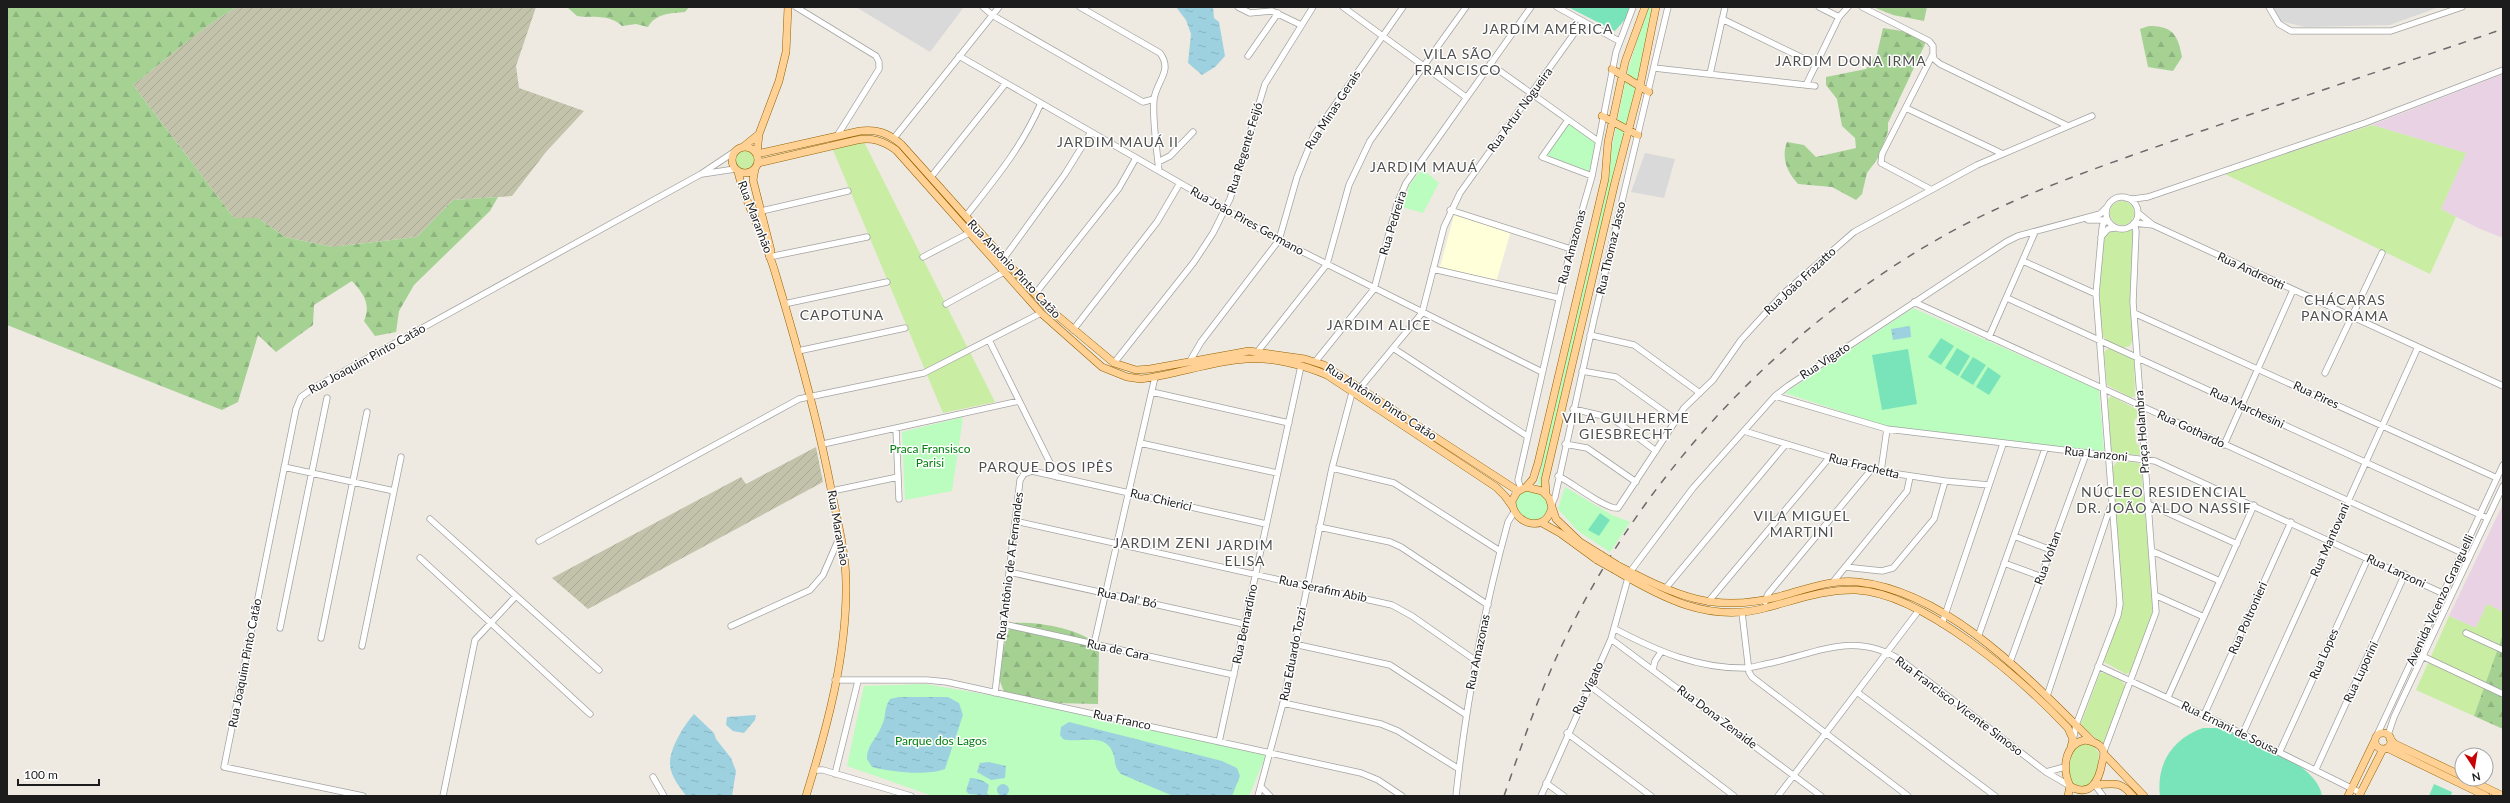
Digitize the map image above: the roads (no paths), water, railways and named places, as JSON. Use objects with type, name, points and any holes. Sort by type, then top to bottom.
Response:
[{"type":"main road","name":"Rua Maranhão","points":[[788,7],[786,52],[779,81],[759,134],[753,180],[772,259],[823,444],[840,536],[846,582],[846,610],[835,680],[814,770],[806,796]]},
{"type":"main road","points":[[1645,7],[1623,76],[1608,142],[1605,179],[1538,463],[1533,479],[1514,496],[1513,509],[1520,519],[1528,522],[1542,523],[1674,603],[1697,610],[1742,613],[1815,594],[1858,590],[1902,601],[1942,624],[2010,673],[2064,724],[2072,744],[2065,767],[2070,786],[2068,796]]},
{"type":"main road","points":[[1599,557],[1564,528],[1551,508],[1547,496],[1545,480],[1615,182],[1630,131],[1656,7]]},
{"type":"main road","points":[[1612,69],[1649,92]]},
{"type":"main road","points":[[1602,116],[1638,135]]},
{"type":"main road","name":"Rua Antônio Pinto Catão","points":[[757,154],[837,136],[873,130],[894,138],[931,177],[1035,294],[1073,330],[1114,363],[1136,370],[1225,354],[1258,351],[1315,362],[1324,365],[1522,489]]},
{"type":"main road","points":[[734,152],[743,147],[759,134]]},
{"type":"main road","name":"Rua Antônio Pinto Catão","points":[[756,166],[868,138],[886,143],[896,150],[1041,313],[1102,367],[1127,377],[1155,377],[1247,359],[1301,366],[1327,375],[1353,394],[1496,488],[1506,496],[1513,509]]},
{"type":"main road","points":[[743,147],[748,147],[757,154]]},
{"type":"main road","name":"Rua Maranhão","points":[[734,152],[731,161],[772,259]]},
{"type":"main road","name":"Rua Maranhão","points":[[736,171],[746,174],[756,166]]},
{"type":"main road","points":[[919,177],[925,180],[931,177]]},
{"type":"main road","points":[[997,264],[1004,258]]},
{"type":"main road","points":[[1057,327],[1068,332],[1073,330]]},
{"type":"main road","points":[[1189,370],[1190,361]]},
{"type":"main road","points":[[1522,489],[1536,487],[1547,496]]},
{"type":"main road","points":[[1542,523],[1551,508]]},
{"type":"main road","points":[[1629,575],[1694,600],[1708,602],[1747,603],[1766,600],[1833,582],[1857,582],[1896,591],[1920,600],[1978,637],[2010,662],[2047,696],[2104,753],[2144,796]]},
{"type":"main road","points":[[2377,735],[2382,733],[2396,744],[2454,772]]},
{"type":"main road","name":"Avenida Vicenzo Granguelli","points":[[2348,796],[2377,735]]},
{"type":"main road","name":"Avenida Vicenzo Granguelli","points":[[2360,794],[2385,748],[2389,737]]},
{"type":"main road","points":[[2072,744],[2079,741],[2092,741]]},
{"type":"main road","points":[[2374,742],[2378,748],[2385,748],[2486,796]]},
{"type":"main road","points":[[2070,786],[2086,793],[2095,785],[2100,777],[2104,753]]},
{"type":"main road","points":[[2095,785],[2116,783],[2126,787],[2133,796]]},
{"type":"main road","points":[[2484,787],[2503,796]]},
{"type":"street","points":[[796,7],[876,56],[879,62],[879,69],[837,136]]},
{"type":"street","points":[[983,7],[992,15],[1143,102],[1154,99]]},
{"type":"street","points":[[894,138],[999,7]]},
{"type":"street","points":[[1080,7],[1160,52],[1166,61],[1165,70],[1154,99],[1159,171]]},
{"type":"street","points":[[1238,7],[1250,13],[1272,11],[1301,25]]},
{"type":"street","name":"Rua Regente Feijó","points":[[1114,363],[1194,262],[1226,209],[1265,84],[1313,7]]},
{"type":"street","points":[[1343,7],[1466,97]]},
{"type":"street","name":"Rua Minas Gerais","points":[[1190,361],[1201,342],[1279,240],[1297,177],[1314,135],[1403,7]]},
{"type":"street","points":[[1258,351],[1327,264],[1348,185],[1358,163],[1370,141],[1466,7]]},
{"type":"street","name":"Rua Pedreira","points":[[1315,362],[1374,289],[1396,204],[1406,183],[1531,7]]},
{"type":"street","points":[[1557,7],[1619,41]]},
{"type":"street","name":"Rua Amazonas","points":[[1522,489],[1518,480],[1559,298],[1571,249],[1592,176],[1602,116],[1619,41],[1633,7]]},
{"type":"street","name":"Rua Thomaz Jasso","points":[[1551,508],[1590,335],[1668,7]]},
{"type":"street","points":[[1710,74],[1725,7]]},
{"type":"street","points":[[1819,7],[1839,17]]},
{"type":"street","points":[[1806,85],[1839,17],[1848,7]]},
{"type":"street","points":[[1862,7],[1929,41],[1933,46],[1934,59],[1940,64],[2068,126]]},
{"type":"street","points":[[2269,7],[2278,24],[2291,31],[2391,31],[2462,7]]},
{"type":"street","points":[[1248,56],[1278,13]]},
{"type":"street","points":[[1722,19],[1817,65]]},
{"type":"street","name":"Rua Artur Nogueira","points":[[1353,394],[1353,389],[1360,388],[1422,313],[1450,210],[1583,21]]},
{"type":"street","points":[[1930,189],[1881,163],[1882,154],[1933,54]]},
{"type":"street","name":"Rua João Pires Germano","points":[[959,56],[1279,240],[1542,372]]},
{"type":"street","points":[[1490,64],[1598,142]]},
{"type":"street","points":[[1654,68],[1815,86]]},
{"type":"street","points":[[2076,221],[2100,214],[2117,198],[2133,199],[2148,197],[2365,123],[2503,70]]},
{"type":"street","points":[[931,177],[1006,84]]},
{"type":"street","points":[[966,216],[1025,138],[1041,103]]},
{"type":"street","points":[[1906,108],[2003,154]]},
{"type":"street","name":"Rua João Frazatto","points":[[1558,476],[1577,485],[1609,508],[1622,504],[1684,408],[1713,380],[1741,340],[1783,294],[1854,232],[1930,189],[2003,154],[2092,116]]},
{"type":"street","points":[[1568,120],[1542,157],[1592,176]]},
{"type":"street","points":[[1004,258],[1065,174],[1091,132]]},
{"type":"street","points":[[1158,162],[1170,156],[1193,132]]},
{"type":"street","name":"Rua Joaquim Pinto Catão","points":[[363,796],[224,767],[296,409],[301,397],[312,389],[701,174],[734,152]]},
{"type":"street","points":[[1035,294],[1119,188],[1136,158]]},
{"type":"street","points":[[701,174],[736,171]]},
{"type":"street","points":[[1073,330],[1157,222],[1180,183]]},
{"type":"street","points":[[753,213],[848,191]]},
{"type":"street","points":[[2101,238],[2108,229],[2126,229],[2134,223],[2142,201],[2148,197]]},
{"type":"street","points":[[2126,198],[2134,202],[2138,212],[2153,225]]},
{"type":"street","points":[[2072,744],[2076,725],[2119,610],[2096,294],[2101,238],[2103,224],[2107,220],[2107,207]]},
{"type":"street","points":[[1450,210],[1571,249]]},
{"type":"street","points":[[2076,221],[2107,220],[2115,228]]},
{"type":"street","name":"Rua Vigato","points":[[1540,796],[1567,733],[1611,639],[1629,575],[1693,488],[1775,396],[2006,242],[2035,232],[2076,221]]},
{"type":"street","points":[[2134,223],[2153,225]]},
{"type":"street","name":"Praça Holambra","points":[[2104,753],[2154,619],[2157,596],[2136,357],[2134,313],[2136,231],[2134,223]]},
{"type":"street","name":"Rua Andreotti","points":[[2153,225],[2503,386]]},
{"type":"street","points":[[1989,337],[2035,232]]},
{"type":"street","points":[[923,257],[969,233]]},
{"type":"street","points":[[772,259],[867,236]]},
{"type":"street","points":[[2325,373],[2382,253]]},
{"type":"street","points":[[2023,261],[2096,294]]},
{"type":"street","points":[[1433,269],[1559,298]]},
{"type":"street","points":[[946,304],[1004,272]]},
{"type":"street","points":[[784,304],[887,282]]},
{"type":"street","points":[[2224,445],[2293,290]]},
{"type":"street","name":"Rua Marchesini","points":[[2007,298],[2487,518]]},
{"type":"street","name":"Rua Gothardo","points":[[1914,302],[2469,556]]},
{"type":"street","points":[[539,542],[799,399],[924,373],[1041,313]]},
{"type":"street","name":"Rua Pires","points":[[2134,313],[2259,368],[2497,478]]},
{"type":"street","points":[[798,351],[905,328]]},
{"type":"street","points":[[1590,335],[1634,345],[1700,393]]},
{"type":"street","points":[[989,340],[1057,477]]},
{"type":"street","name":"Rua Mantovani","points":[[2243,733],[2418,347]]},
{"type":"street","points":[[1393,348],[1528,436]]},
{"type":"street","name":"Rua Bernardino","points":[[1219,742],[1301,366]]},
{"type":"street","points":[[1582,371],[1616,377],[1676,420]]},
{"type":"street","points":[[1094,644],[1130,493],[1155,377]]},
{"type":"street","points":[[1152,392],[1289,423]]},
{"type":"street","name":"Rua Eduardo Tozzi","points":[[1258,796],[1271,754],[1283,703],[1306,586],[1332,468],[1348,405],[1353,394]]},
{"type":"street","name":"Rua Lanzoni","points":[[1775,396],[1887,429],[2086,454],[2155,461],[2405,574],[2442,593]]},
{"type":"street","points":[[280,628],[327,398]]},
{"type":"street","points":[[823,444],[1019,401]]},
{"type":"street","points":[[1573,409],[1612,418],[1656,451]]},
{"type":"street","points":[[321,638],[367,412]]},
{"type":"street","points":[[896,428],[899,500]]},
{"type":"street","points":[[1881,471],[1887,429]]},
{"type":"street","name":"Rua Frachetta","points":[[1744,431],[1871,470],[1945,482],[1989,485]]},
{"type":"street","points":[[1140,443],[1278,473]]},
{"type":"street","points":[[1565,444],[1587,448],[1636,482]]},
{"type":"street","points":[[1665,589],[1786,444]]},
{"type":"street","points":[[1942,624],[2003,444]]},
{"type":"street","points":[[1978,637],[2045,449]]},
{"type":"street","name":"Rua Voltan","points":[[2010,662],[2086,454]]},
{"type":"street","points":[[362,646],[401,457]]},
{"type":"street","points":[[1708,602],[1828,458]]},
{"type":"street","name":"Avenida Vicenzo Granguelli","points":[[2377,735],[2503,465]]},
{"type":"street","points":[[284,467],[394,491]]},
{"type":"street","points":[[1332,468],[1394,483],[1500,551]]},
{"type":"street","points":[[1764,608],[1768,594],[1871,470]]},
{"type":"street","name":"Rua Antônio de A Fernandes","points":[[995,692],[1020,480],[1024,474],[1032,471],[1057,477]]},
{"type":"street","points":[[832,491],[898,477]]},
{"type":"street","name":"Rua Chierici","points":[[1057,477],[1266,524]]},
{"type":"street","points":[[1833,582],[1906,491],[1910,477]]},
{"type":"street","points":[[1845,567],[1882,571],[1893,568],[1934,519],[1945,482]]},
{"type":"street","name":"Avenida Vicenzo Granguelli","points":[[2389,737],[2389,728],[2503,486]]},
{"type":"street","points":[[1547,496],[1556,490]]},
{"type":"street","points":[[2148,504],[2237,544]]},
{"type":"street","points":[[2168,698],[2254,506]]},
{"type":"street","points":[[2047,696],[2111,507]]},
{"type":"street","name":"Rua Amazonas","points":[[1456,796],[1465,714],[1475,660],[1500,551],[1513,509]]},
{"type":"street","points":[[430,520],[599,670]]},
{"type":"street","name":"Rua Serafim Abib","points":[[1015,521],[1392,605],[1412,616],[1475,660]]},
{"type":"street","name":"Rua Poltronieri","points":[[2204,715],[2291,522]]},
{"type":"street","points":[[1319,527],[1390,542],[1401,547],[1488,605]]},
{"type":"street","points":[[731,626],[810,590],[823,575],[840,536]]},
{"type":"street","points":[[2014,536],[2051,550]]},
{"type":"street","points":[[2152,550],[2220,581]]},
{"type":"street","points":[[420,558],[590,714]]},
{"type":"street","name":"Rua Lopes","points":[[2280,751],[2368,558]]},
{"type":"street","points":[[2004,564],[2042,577]]},
{"type":"street","name":"Rua Dal' Bó","points":[[1009,572],[1244,624]]},
{"type":"street","name":"Rua Luporini","points":[[2316,770],[2405,574]]},
{"type":"street","points":[[443,796],[475,640],[516,596]]},
{"type":"street","points":[[2157,596],[2204,617]]},
{"type":"street","points":[[1778,796],[1919,610]]},
{"type":"street","points":[[1742,613],[1748,668],[1752,677],[1908,796]]},
{"type":"street","name":"Rua de Cara","points":[[1003,624],[1234,675]]},
{"type":"street","name":"Rua Francisco Vicente Simoso","points":[[1615,629],[1661,652],[1707,665],[1748,668],[1838,646],[1866,645],[1887,652],[2046,772],[2070,786]]},
{"type":"street","points":[[2466,633],[2503,650]]},
{"type":"street","name":"Rua Dona Zenaide","points":[[1611,639],[1821,796]]},
{"type":"street","points":[[1294,644],[1390,665],[1465,714]]},
{"type":"street","points":[[1653,669],[1655,661],[1661,652]]},
{"type":"street","points":[[2422,656],[2503,694]]},
{"type":"street","name":"Rua Ernani de Sousa","points":[[2098,666],[2280,751],[2352,788],[2360,794]]},
{"type":"street","name":"Rua Franco","points":[[835,680],[927,680],[995,692],[1361,773],[1378,780],[1402,796]]},
{"type":"street","points":[[835,774],[858,681]]},
{"type":"street","points":[[1589,685],[1734,796]]},
{"type":"street","points":[[1857,692],[1995,796]]},
{"type":"street","points":[[1283,703],[1381,724],[1398,731],[1459,769]]},
{"type":"street","points":[[1567,733],[1651,796]]},
{"type":"street","points":[[2046,772],[2065,767]]},
{"type":"street","points":[[814,770],[835,774],[911,796]]},
{"type":"street","points":[[653,777],[664,796]]},
{"type":"street","points":[[1546,783],[1564,796]]},
{"type":"street","points":[[2095,785],[2103,796]]},
{"type":"street","points":[[1261,787],[1270,796]]},
{"type":"water","points":[[1176,7],[1213,7],[1214,18],[1219,22],[1225,56],[1215,67],[1202,75],[1188,63],[1191,34],[1186,20]]},
{"type":"water","points":[[1910,326],[1911,337],[1893,340],[1891,329]]},
{"type":"water","points":[[899,697],[948,697],[959,703],[963,715],[945,769],[919,773],[872,767],[867,759],[870,745],[880,730],[886,706],[890,699]]},
{"type":"water","points":[[694,714],[714,733],[716,739],[731,758],[736,771],[732,796],[686,796],[674,778],[670,765],[672,752],[686,724]]},
{"type":"water","points":[[756,715],[755,720],[744,733],[733,731],[726,725],[727,717]]},
{"type":"water","points":[[1069,722],[1222,761],[1237,768],[1240,776],[1232,796],[1173,796],[1121,774],[1116,767],[1112,751],[1108,745],[1103,742],[1097,740],[1063,739],[1060,735],[1061,727]]},
{"type":"water","points":[[989,762],[1006,766],[1005,778],[991,780],[977,772],[980,763]]},
{"type":"water","points":[[970,778],[975,778],[989,785],[987,793],[990,796],[969,794],[966,791]]},
{"type":"water","points":[[1001,784],[1005,784],[1009,790],[1005,796],[1001,796],[997,792],[997,788]]},
{"type":"railway","points":[[1504,796],[1539,698],[1555,660],[1597,579],[1635,519],[1678,462],[1724,408],[1775,358],[1829,312],[1887,271],[1947,234],[2035,192],[2187,136],[2503,29]]},
{"type":"district","name":"JARDIM AMÉRICA","points":[[1548,29]]},
{"type":"district","name":"JARDIM DONA IRMA","points":[[1851,61]]},
{"type":"district","name":"VILA SÃO FRANCISCO","points":[[1458,62]]},
{"type":"district","name":"JARDIM MAUÁ II","points":[[1118,142]]},
{"type":"district","name":"JARDIM MAUÁ","points":[[1424,167]]},
{"type":"district","name":"CHÁCARAS PANORAMA","points":[[2345,308]]},
{"type":"district","name":"CAPOTUNA","points":[[842,315]]},
{"type":"district","name":"JARDIM ALICE","points":[[1379,325]]},
{"type":"district","name":"VILA GUILHERME GIESBRECHT","points":[[1626,426]]},
{"type":"district","name":"PARQUE DOS IPÊS","points":[[1046,467]]},
{"type":"district","name":"NÚCLEO RESIDENCIAL DR. JOÃO ALDO NASSIF","points":[[2164,500]]},
{"type":"district","name":"VILA MIGUEL MARTINI","points":[[1802,524]]},
{"type":"district","name":"JARDIM ZENI","points":[[1162,543]]},
{"type":"district","name":"JARDIM ELISA","points":[[1245,554]]},
{"type":"park label","name":"Praca Fransisco Parisi","points":[[930,456]]},
{"type":"park label","name":"Parque dos Lagos","points":[[941,741]]}]
